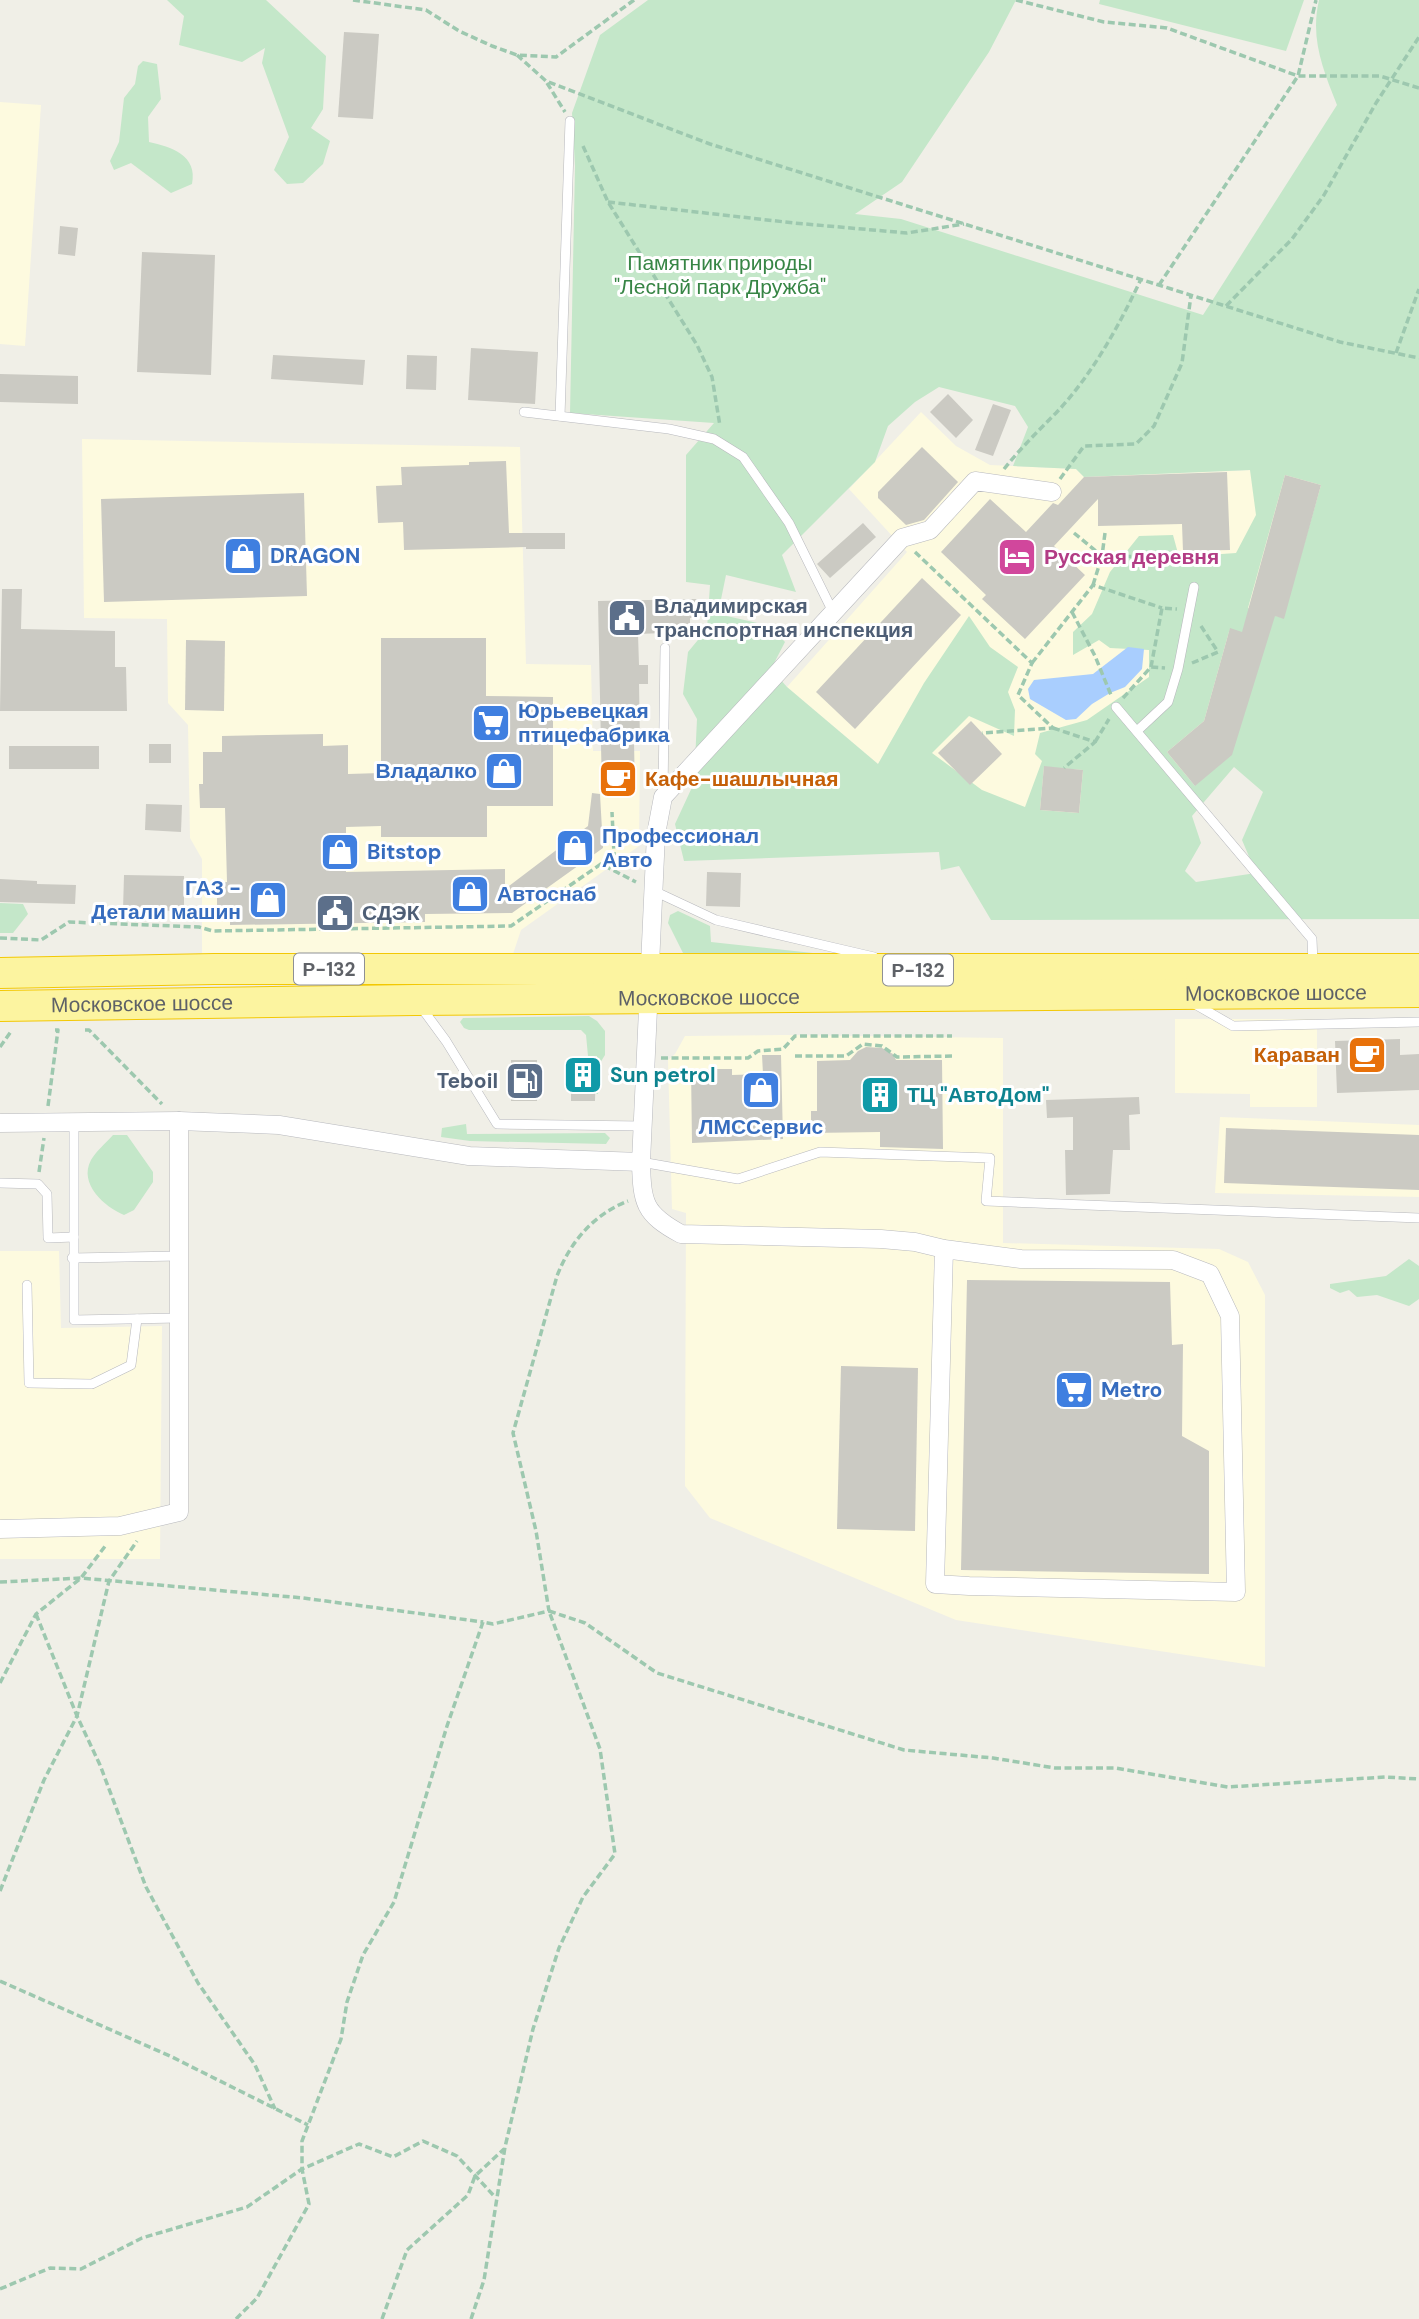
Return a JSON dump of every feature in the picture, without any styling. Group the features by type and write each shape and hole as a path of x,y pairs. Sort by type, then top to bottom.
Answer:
{"highway":[{"name":"Московское шоссе","path":"0,973 214,969 649,985 1177,993 1419,992"},
{"name":"Московское шоссе","path":"0,1006 415,1000 944,970 1419,969"}],"street":[{"path":"944,1249 934,1584 1236,1592 1230,1316 1210,1274 1173,1260 1021,1259 881,1239 681,1234 658,1222 642,1195 641,1162 656,834 663,797 902,538 930,530 975,481 1052,492"},
{"path":"0,1122 178,1121 279,1125 469,1156 641,1162"},
{"path":"0,1529 120,1526 179,1512 178,1121"}],"lane":[{"path":"560,416 570,121"},
{"path":"524,412 669,429 713,439 743,457 789,523 833,612"},
{"path":"1137,731 1168,702 1194,587"},
{"path":"663,797 665,648"},
{"path":"1116,707 1312,939 1313,969"},
{"path":"654,891 716,920 893,961 944,970"},
{"path":"1177,993 1233,1026 1419,1022"},
{"path":"415,1000 446,1041 497,1124 643,1126"},
{"path":"74,1123 74,1320 179,1318"},
{"path":"641,1162 738,1179 820,1152 990,1158 986,1202 1419,1218"},
{"path":"0,1183 38,1184 47,1194 48,1238 74,1237"},
{"path":"72,1258 178,1256"},
{"path":"27,1285 29,1383 92,1384 131,1365 137,1319"}],"path":[{"path":"353,0 426,9 459,31 517,55 546,81 570,121 608,202 697,345 712,377 720,428 731,450"},
{"path":"517,55 556,57 634,0"},
{"path":"1016,0 1104,22 1167,28 1298,76 1380,76 1419,88"},
{"path":"1159,285 1298,76 1316,0"},
{"path":"1226,306 1293,239 1324,195 1376,103 1419,37"},
{"path":"546,81 710,144 1340,342 1419,358"},
{"path":"608,202 907,233 966,224"},
{"path":"993,483 1087,373 1128,308 1141,279"},
{"path":"1396,354 1419,289"},
{"path":"1052,492 1084,446 1136,444 1154,426 1182,363 1191,295"},
{"path":"1074,533 1102,556 1161,557"},
{"path":"1053,728 1018,695 1032,663 1093,585 1102,556 1105,533"},
{"path":"902,538 1032,663"},
{"path":"1093,585 1162,608 1190,610"},
{"path":"1151,667 1162,608"},
{"path":"1072,612 1095,656 1111,696"},
{"path":"982,733 1053,728 1095,742 1064,768"},
{"path":"0,938 41,940 69,922 199,927 212,931 511,926 614,854 612,812"},
{"path":"601,864 654,891"},
{"path":"0,1047 10,1030 22,1030"},
{"path":"38,1184 58,1030 46,1030"},
{"path":"89,1030 178,1121"},
{"path":"646,1058 748,1058 758,1051 782,1049 795,1036 952,1036"},
{"path":"870,1036 870,1044"},
{"path":"795,1056 846,1056 856,1048 870,1044 882,1046 897,1056 953,1056"},
{"path":"471,2319 484,2280 505,2147 533,2029 559,1948 583,1897 615,1854 600,1749 549,1611 536,1531 513,1433 566,1252 598,1216 642,1195"},
{"path":"0,1891 44,1780 77,1716 109,1581 153,1518"},
{"path":"0,1683 37,1614 81,1578 120,1526"},
{"path":"0,1582 81,1578 303,1598 493,1624 549,1611 585,1623 657,1673 904,1749 993,1758 1055,1768 1115,1768 1228,1787 1385,1777 1419,1779"},
{"path":"37,1614 77,1716 100,1765 146,1887 198,1983 255,2065 275,2109"},
{"path":"236,2319 257,2298 309,2204 302,2169 302,2141 341,2039 347,2002 363,1955 394,1902 443,1739 483,1622"},
{"path":"0,1981 170,2056 308,2125"},
{"path":"0,2289 50,2268 81,2269 142,2238 247,2207 302,2169 359,2144 393,2157 424,2141 457,2157 496,2198"},
{"path":"382,2319 407,2250 468,2195 475,2176 505,2147"}],"shaded area":[{"path":"0,102 41,105 25,346 0,344"},
{"path":"921,412 956,446 990,465 1076,469 1084,477 1350,466 1248,751 1095,821 1029,819 972,794 929,756 924,685 878,764 787,687 907,552 849,489"},
{"path":"82,439 520,447 526,664 591,665 593,751 640,751 639,846 521,930 513,954 202,957 202,859 190,838 188,725 168,703 167,619 84,618"},
{"path":"1175,1019 1317,1019 1317,1107 1250,1107 1250,1094 1175,1093"},
{"path":"685,1036 1003,1038 1003,1243 1219,1249 1248,1262 1265,1295 1265,1667 956,1620 710,1518 685,1486 686,1213 672,1209 668,1060 675,1054"},
{"path":"1220,1117 1419,1125 1419,1197 1215,1193"},
{"path":"0,1251 59,1251 61,1328 162,1326 160,1559 0,1559"}],"green space":[{"path":"167,0 266,0 326,56 323,109 311,128 330,141 323,164 303,183 287,184 274,170 289,137 262,63 265,48 242,62 179,45 184,16"},
{"name":"Памятник природы \"Лесной парк Дружба\"","path":"648,0 1016,0 989,52 902,182 855,214 901,219 1203,315 1337,105 1319,54 1316,28 1319,0 1419,0 1419,919 991,920 959,866 941,870 939,852 684,861 675,824 694,783 697,719 683,694 688,652 707,629 710,585 686,582 686,455 714,423 570,413 575,166 572,113 600,35","holes":["939,387 1015,406 1028,427 1013,466 1076,469 1084,477 1250,470 1256,515 1236,553 1179,557 1173,535 1139,536 1110,572 1092,614 1073,632 1073,655 1099,640 1110,648 1149,650 1149,677 1087,720 1040,733 1035,754 1042,761 1025,807 982,790 932,753 969,716 1014,736 1015,710 1008,692 1018,667 990,647 969,616 924,683 878,764 787,687 771,669 785,642 770,626 718,614 726,575 796,592 782,555 875,462 888,426 915,402","1285,475 1321,485 1283,618 1248,608","1230,628 1195,786 1167,752 1204,721","1044,767 1083,770 1079,813 1040,810","1234,767 1263,792 1242,840 1256,873 1196,882 1185,871 1201,843 1192,816"]},
{"path":"1100,0 1304,0 1286,51 1099,4"},
{"path":"143,61 157,64 161,99 148,117 149,142 181,154 187,159 193,174 192,184 171,193 131,163 114,170 110,161 119,142 124,98 135,84 138,66"},
{"path":"0,903 23,904 28,914 13,933 0,933"},
{"path":"678,911 710,926 711,942 831,955 695,960 683,953 668,923 670,915"},
{"path":"589,1016 605,1031 605,1055 600,1063 598,1094 597,1056 588,1056 586,1035 581,1030 469,1030 460,1022 463,1018"},
{"path":"466,1124 467,1134 605,1133 610,1138 606,1144 470,1141 441,1137 442,1128"},
{"path":"113,1135 127,1135 153,1172 153,1182 134,1210 124,1215 96,1194 88,1178 91,1160"},
{"path":"1409,1259 1419,1266 1419,1299 1409,1306 1377,1295 1357,1297 1349,1290 1340,1293 1330,1288 1330,1284 1386,1276"}],"water":[{"path":"1128,647 1144,649 1142,669 1125,687 1092,704 1076,719 1066,720 1030,699 1028,689 1034,680 1093,674"}],"building":[{"path":"344,32 379,34 373,119 338,117"},
{"path":"60,226 78,228 75,256 58,254"},
{"path":"142,252 215,255 211,375 137,372"},
{"path":"471,348 538,352 535,404 468,400"},
{"path":"273,355 365,360 363,385 271,379"},
{"path":"407,355 437,356 436,390 406,389"},
{"path":"0,374 78,376 78,404 0,402"},
{"path":"948,394 973,420 956,438 930,412"},
{"path":"993,404 1011,410 993,456 975,450"},
{"path":"922,447 958,482 924,520 906,525 878,498 878,492"},
{"path":"506,461 509,533 565,533 565,549 526,547 404,550 403,522 378,523 376,486 402,485 401,467"},
{"path":"1227,472 1230,550 1183,551 1182,524 1098,526 1098,499 1054,546 1085,575 1025,639 982,599 986,595 941,552 990,499 1026,532 1053,503 1058,505 1084,477"},
{"path":"1285,475 1321,485 1284,619 1275,616 1232,755 1195,786 1167,752 1204,721 1230,628 1242,632"},
{"path":"304,493 307,596 104,602 101,499"},
{"path":"863,523 876,537 830,578 817,564"},
{"path":"922,578 961,615 855,729 816,692"},
{"path":"2,589 22,589 21,629 115,631 115,667 126,667 127,711 0,711"},
{"path":"698,599 698,618 690,618 690,632 638,634 639,665 648,665 648,684 639,684 640,742 634,742 635,792 602,793 598,601"},
{"path":"381,638 486,638 486,696 553,697 553,806 487,806 487,837 381,837 381,826 346,827 346,872 505,869 505,889 588,826 592,793 600,794 603,848 512,913 425,914 425,922 230,925 230,910 217,910 217,883 227,882 225,808 200,808 199,784 203,784 203,752 222,752 222,736 323,734 323,746 348,745 348,774 381,773"},
{"path":"186,640 225,641 224,711 185,710"},
{"path":"971,721 1002,754 970,785 938,753"},
{"path":"149,744 171,744 171,763 149,763"},
{"path":"9,746 99,746 99,769 9,769"},
{"path":"1044,766 1083,770 1079,813 1040,810"},
{"path":"146,804 182,805 181,832 145,830"},
{"path":"707,872 741,873 740,907 706,906"},
{"path":"124,875 184,876 184,911 123,910"},
{"path":"0,879 76,885 75,904 0,902"},
{"path":"1400,1039 1400,1055 1419,1054 1419,1090 1337,1093 1335,1041"},
{"name":"ТЦ \"АвтоДом\"","path":"866,1047 882,1048 893,1054 896,1060 942,1060 943,1149 880,1147 880,1132 811,1133 811,1111 817,1111 817,1061 850,1060"},
{"path":"762,1055 781,1055 783,1139 692,1143 691,1069 732,1069 732,1075 763,1074"},
{"path":"511,1060 537,1060 537,1101 511,1101"},
{"name":"Sun petrol","path":"571,1065 596,1065 595,1101 571,1101"},
{"path":"1139,1097 1140,1114 1129,1115 1130,1150 1113,1150 1110,1194 1066,1195 1065,1150 1073,1150 1073,1117 1047,1118 1046,1100"},
{"path":"1226,1128 1419,1135 1419,1190 1224,1183"},
{"name":"Metro","path":"967,1280 1170,1282 1172,1345 1183,1344 1182,1436 1209,1451 1209,1574 961,1570"},
{"path":"841,1366 918,1368 915,1531 837,1529"}],"place":[{"name":"DRAGON","path":"243,556"},
{"name":"Русская деревня","path":"1017,557"},
{"name":"Владимирская транспортная инспекция","path":"627,618"},
{"name":"Юрьевецкая птицефабрика","path":"491,723"},
{"name":"Владалко","path":"504,771"},
{"name":"Кафе-шашлычная","path":"618,779"},
{"name":"Профессионал Авто","path":"575,848"},
{"name":"Bitstop","path":"340,852"},
{"name":"Автоснаб","path":"470,894"},
{"name":"ГАЗ - Детали машин","path":"268,900"},
{"name":"СДЭК","path":"335,913"},
{"name":"Караван","path":"1367,1055"},
{"name":"Sun petrol","path":"583,1075"},
{"name":"Teboil","path":"525,1081"},
{"name":"ЛМССервис","path":"761,1090"},
{"name":"ТЦ \"АвтоДом\"","path":"880,1095"},
{"name":"Metro","path":"1074,1390"}]}
